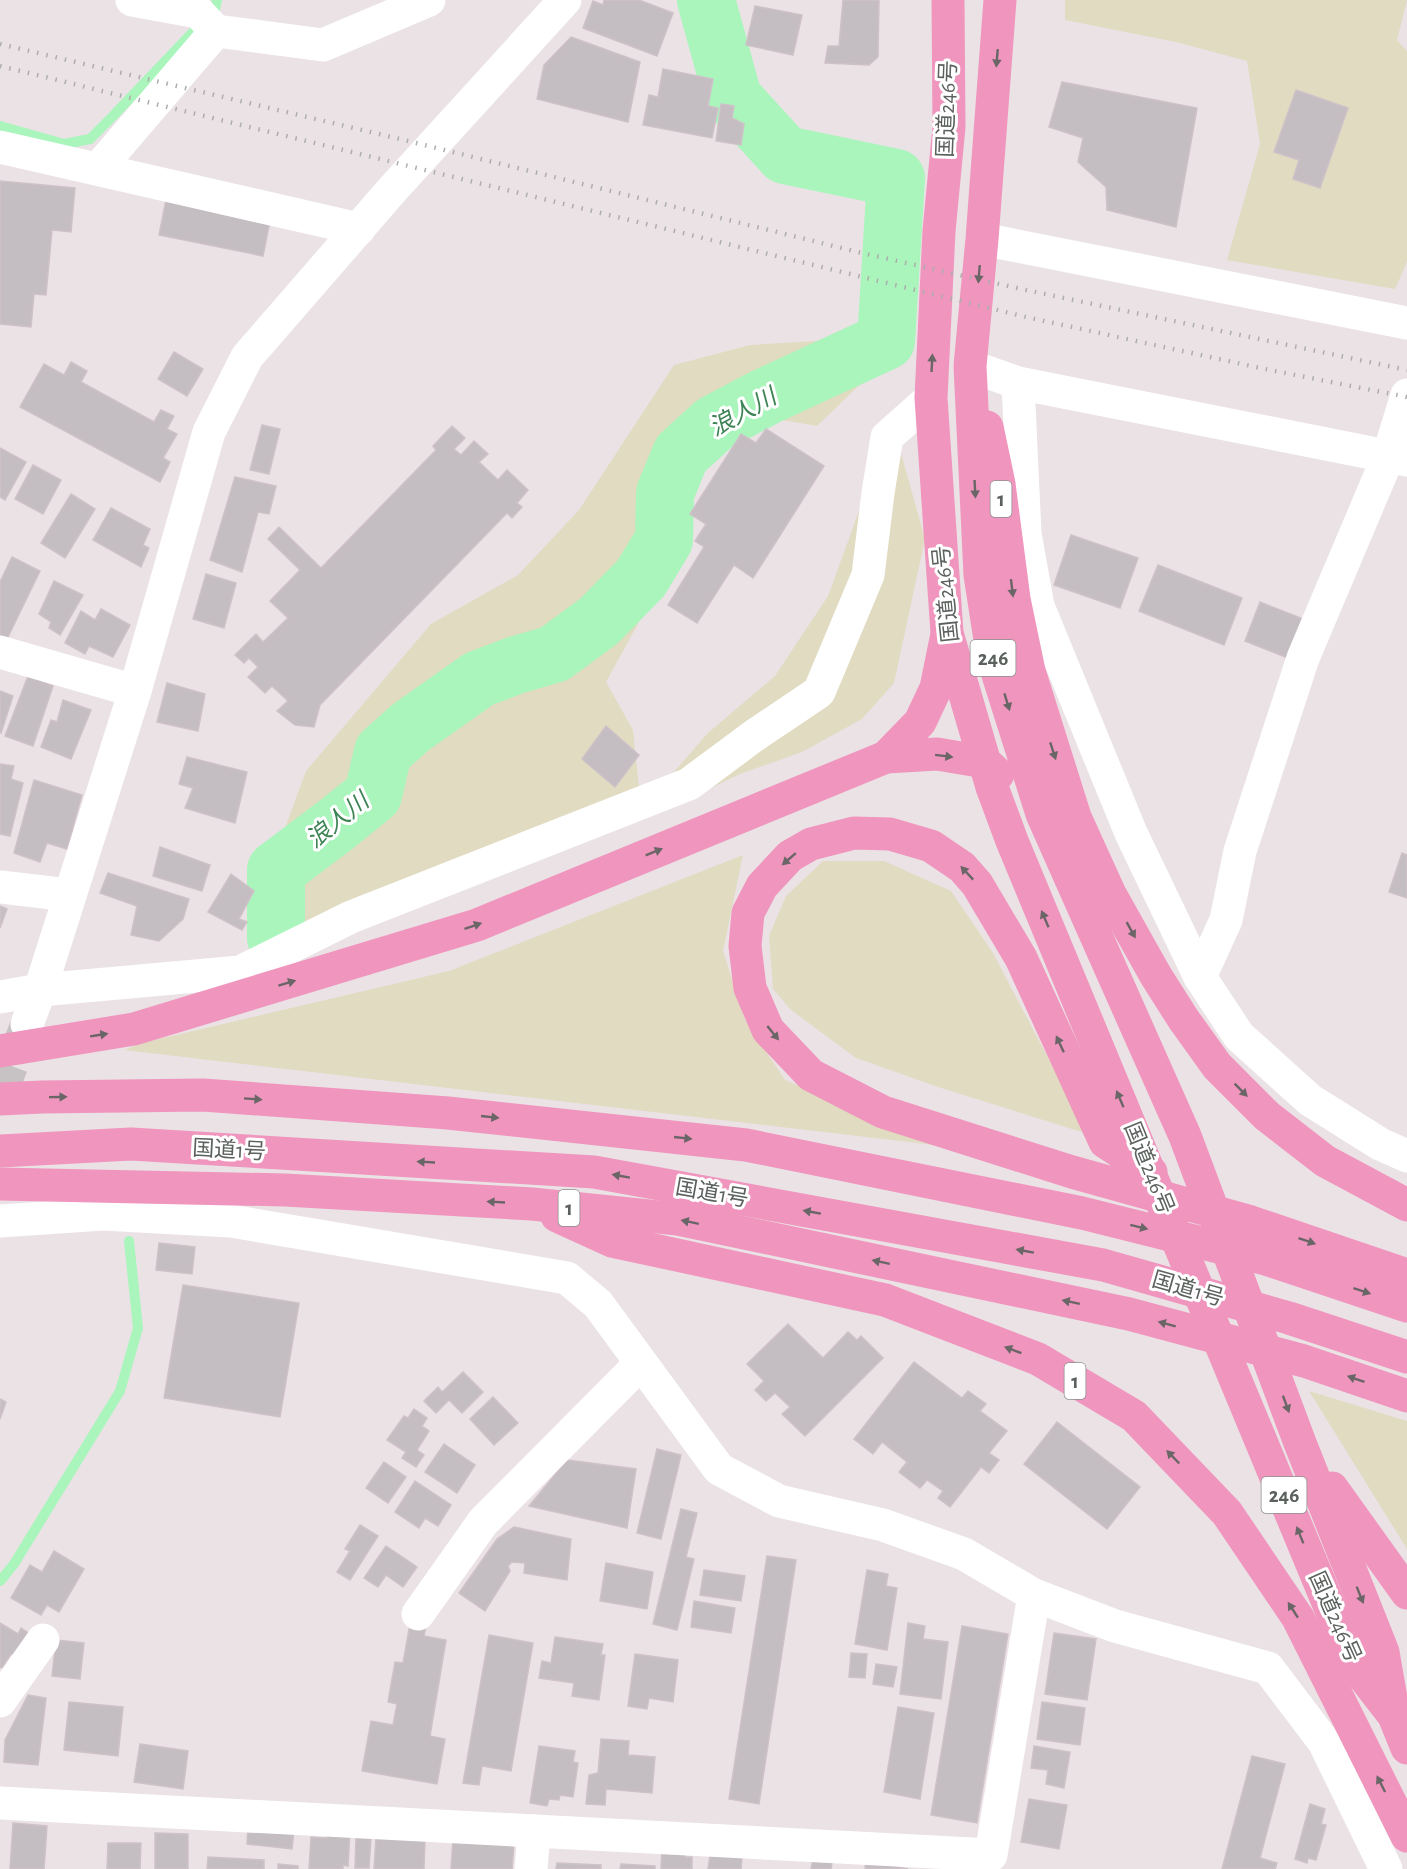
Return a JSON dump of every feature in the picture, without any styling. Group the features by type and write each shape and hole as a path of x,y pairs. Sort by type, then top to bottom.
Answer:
{"highway":[{"name":"国道246号","path":"948,0 949,127 939,231 931,398 947,633 992,787 1012,841 1353,1663 1400,1720"},
{"name":"国道246号","path":"1000,0 970,366 980,575 993,659 1042,814 1185,1136 1300,1443 1383,1652 1400,1720"},
{"name":"1","path":"970,366 992,445 1014,599 1029,671 1075,817 1110,894 1162,985 1217,1066 1267,1116 1325,1161 1407,1205"},
{"path":"886,757 920,722 936,688 947,633"},
{"path":"0,1051 134,1029 477,926 886,757 937,754 985,762 1042,814"},
{"path":"1151,1172 1105,1142 1021,958 977,884 962,867 931,846 890,834 854,833 811,844 790,856 762,886 748,914 745,946 750,988 768,1030 812,1075 884,1112 1072,1172 1251,1222 1407,1275"},
{"path":"0,1099 203,1095 448,1113 746,1145 1082,1213 1266,1259 1407,1306"},
{"name":"国道1号","path":"0,1151 131,1144 594,1172 1103,1265 1289,1318 1407,1357"},
{"name":"1","path":"0,1184 285,1190 532,1204 678,1219 1129,1314 1304,1361 1407,1396"},
{"name":"1","path":"532,1204 612,1240 885,1300 1038,1359 1134,1416 1227,1513 1298,1618 1407,1836"},
{"path":"1300,1443 1407,1593"},
{"path":"1400,1720 1407,1748"}],"street":[{"path":"132,0 204,14 323,45 429,0"},
{"path":"27,1024 40,990 135,691 209,432 247,357 392,190 565,0"},
{"path":"98,169 204,14"},
{"path":"0,147 359,229"},
{"path":"982,239 1407,323"},
{"path":"970,366 1018,383 1397,459"},
{"path":"1018,383 1025,534 1038,606 1131,833 1200,977 1239,1036 1310,1100 1380,1144 1407,1156"},
{"path":"1200,977 1226,920 1240,851 1303,658 1397,459 1407,394"},
{"path":"0,997 40,990 240,972 351,916 689,784 755,735 819,692 868,575 887,437 931,398"},
{"path":"0,652 135,691"},
{"path":"0,887 69,895"},
{"path":"0,1221 103,1214 231,1221 567,1278 598,1304 719,1469 779,1501 883,1525 964,1554 1034,1595 1115,1626 1268,1668 1324,1742 1386,1869"},
{"path":"418,1614 483,1522 641,1363"},
{"path":"0,1803 991,1855 1034,1595"},
{"path":"0,1701 43,1640"},
{"path":"531,1869 534,1831"}],"shaded area":[{"path":"1065,0 1407,0 1397,40 1407,51 1407,262 1395,289 1227,260 1260,144 1247,61 1176,42 1065,20"},
{"path":"863,338 886,348 871,374 817,426 765,417 718,444 664,524 683,557 657,589 606,682 633,730 640,797 293,930 275,855 306,771 431,624 518,575 579,510 674,365 750,345"},
{"path":"873,451 901,453 925,539 894,683 862,719 802,752 740,774 690,798 658,790 708,733 775,676 828,596 870,481"},
{"path":"743,855 723,951 745,1020 785,1080 943,1146 124,1050 142,1043 449,971"},
{"path":"823,861 884,861 951,891 993,953 1088,1134 938,1087 856,1058 791,1010 773,989 769,936 786,896"},
{"path":"1309,1391 1407,1421 1407,1549"}],"building":[{"path":"604,0 639,0 673,13 657,56 583,28 593,1 603,5"},
{"path":"843,0 879,0 878,57 869,65 825,63 828,46 839,46"},
{"path":"755,6 802,15 793,55 746,45"},
{"path":"571,37 640,62 628,122 537,99 544,65"},
{"path":"663,69 713,79 708,106 718,108 712,138 643,125 649,95 658,97"},
{"path":"1062,82 1197,108 1176,227 1107,210 1106,187 1078,162 1083,138 1049,127"},
{"path":"1296,90 1348,108 1320,188 1293,179 1299,160 1274,152"},
{"path":"721,104 734,106 732,118 744,124 741,145 716,141"},
{"path":"0,181 75,188 71,232 52,230 46,295 34,294 31,327 0,324"},
{"path":"166,200 270,221 263,256 159,235"},
{"path":"174,352 203,369 187,396 158,379"},
{"path":"71,362 87,371 81,382 154,422 161,410 174,416 167,429 177,434 163,458 170,462 160,482 20,407 44,364 64,375"},
{"path":"262,425 280,429 269,474 250,470"},
{"path":"452,426 465,438 454,449 461,455 474,441 488,454 479,462 498,480 507,470 528,490 517,503 522,507 512,518 507,513 320,705 314,727 295,725 277,711 288,701 272,686 265,693 248,677 258,667 249,658 244,663 235,655 256,634 263,642 288,618 270,601 300,570 268,539 279,527 321,568 436,450 433,446"},
{"path":"766,429 824,466 753,578 734,565 697,623 668,605 704,547 695,541 706,524 690,514 741,434 756,443"},
{"path":"0,448 26,462 5,500 0,497"},
{"path":"33,465 61,480 43,514 15,499"},
{"path":"235,477 276,486 269,514 258,512 242,572 210,560"},
{"path":"71,494 95,509 65,558 41,543"},
{"path":"111,508 150,529 143,545 149,548 141,567 93,540"},
{"path":"1071,535 1138,558 1120,608 1054,585"},
{"path":"12,557 40,571 7,639 0,635 0,582"},
{"path":"1158,565 1242,598 1224,645 1139,611"},
{"path":"206,574 236,583 224,628 193,619"},
{"path":"54,581 83,595 60,635 49,628 51,622 39,614"},
{"path":"1260,602 1303,619 1288,658 1245,641"},
{"path":"101,609 130,625 113,657 89,646 85,654 65,643 81,611 95,620"},
{"path":"28,676 53,686 33,746 5,736"},
{"path":"167,683 205,694 198,731 157,722"},
{"path":"0,691 13,696 1,733 0,732"},
{"path":"63,700 91,710 71,759 41,747 51,720 57,722"},
{"path":"606,726 639,755 615,787 582,759"},
{"path":"187,757 247,772 235,823 185,808 193,788 179,784"},
{"path":"0,764 14,766 11,779 23,783 10,836 0,834"},
{"path":"34,780 82,795 67,849 47,843 40,862 14,853"},
{"path":"160,847 210,865 202,891 153,876"},
{"path":"1402,853 1407,855 1407,898 1389,892"},
{"path":"108,873 189,899 183,919 159,941 131,935 137,906 100,893"},
{"path":"231,874 254,891 239,919 247,922 242,930 208,912"},
{"path":"0,906 7,909 0,928"},
{"path":"159,1243 195,1247 192,1274 156,1270"},
{"path":"183,1285 299,1303 280,1417 164,1398"},
{"path":"788,1324 823,1358 848,1332 857,1340 861,1336 883,1358 805,1436 782,1414 790,1407 775,1393 766,1401 755,1390 764,1381 747,1364"},
{"path":"914,1362 962,1398 968,1391 986,1404 980,1411 1007,1431 989,1453 999,1460 989,1473 981,1467 950,1507 938,1498 943,1491 927,1480 920,1488 899,1472 907,1462 882,1442 873,1454 854,1439"},
{"path":"463,1372 483,1392 462,1413 449,1400 436,1413 424,1401 438,1387 442,1392"},
{"path":"493,1397 518,1423 494,1445 470,1419"},
{"path":"0,1399 6,1402 0,1419"},
{"path":"414,1409 427,1418 422,1426 429,1431 417,1450 424,1455 416,1467 402,1458 406,1452 387,1440 404,1416 408,1418"},
{"path":"1057,1422 1140,1487 1107,1529 1024,1464"},
{"path":"444,1444 475,1465 457,1493 425,1472"},
{"path":"657,1449 681,1455 661,1539 637,1533"},
{"path":"567,1460 636,1469 627,1528 529,1506"},
{"path":"384,1462 406,1477 388,1503 366,1488"},
{"path":"415,1481 451,1505 438,1526 425,1518 419,1528 395,1512"},
{"path":"681,1509 697,1513 686,1557 694,1559 677,1630 653,1624"},
{"path":"360,1525 378,1536 350,1580 337,1572 350,1551 345,1549"},
{"path":"514,1527 571,1539 567,1580 524,1573 525,1563 512,1562 508,1566 510,1571 485,1611 459,1593 497,1539"},
{"path":"386,1546 417,1567 403,1587 386,1575 378,1587 364,1578"},
{"path":"54,1551 84,1569 59,1612 47,1605 41,1615 11,1598 30,1565 42,1572"},
{"path":"767,1556 796,1560 759,1804 729,1799"},
{"path":"606,1563 653,1572 647,1609 600,1601"},
{"path":"704,1570 745,1576 741,1601 700,1595"},
{"path":"867,1570 888,1574 886,1586 897,1588 887,1650 855,1644"},
{"path":"694,1601 735,1608 731,1633 691,1627"},
{"path":"0,1623 18,1634 21,1628 30,1634 16,1657 11,1654 2,1668 0,1667"},
{"path":"908,1623 925,1626 923,1639 948,1642 941,1699 900,1694"},
{"path":"410,1624 426,1626 424,1636 446,1640 430,1736 445,1739 437,1784 362,1771 371,1721 393,1725 397,1704 388,1702 395,1662 403,1663"},
{"path":"962,1626 1008,1634 977,1823 931,1815"},
{"path":"1054,1633 1096,1639 1087,1700 1045,1694"},
{"path":"489,1635 533,1643 511,1771 482,1766 479,1785 463,1783"},
{"path":"555,1637 603,1644 601,1655 605,1655 599,1700 572,1696 574,1683 539,1678 542,1661 551,1663"},
{"path":"56,1640 84,1643 80,1679 52,1676"},
{"path":"851,1653 867,1654 865,1678 849,1677"},
{"path":"635,1654 678,1660 673,1702 649,1698 647,1709 628,1706"},
{"path":"876,1664 897,1667 893,1687 873,1684"},
{"path":"28,1695 46,1698 38,1765 4,1762 5,1740"},
{"path":"69,1702 123,1707 118,1756 64,1750"},
{"path":"1042,1702 1085,1708 1080,1745 1037,1739"},
{"path":"898,1707 934,1713 920,1799 884,1792"},
{"path":"601,1739 629,1741 628,1755 655,1757 652,1793 606,1789 605,1805 586,1804 589,1775 598,1773"},
{"path":"140,1744 188,1751 183,1789 134,1782"},
{"path":"539,1746 575,1751 573,1762 578,1763 573,1797 560,1795 559,1800 549,1799 547,1806 530,1803"},
{"path":"1034,1746 1070,1752 1064,1788 1046,1784 1048,1770 1031,1768"},
{"path":"1252,1756 1285,1764 1260,1858 1277,1863 1275,1869 1222,1869"},
{"path":"1029,1799 1067,1805 1059,1849 1021,1842"},
{"path":"1310,1804 1325,1809 1321,1824 1326,1825 1316,1860 1308,1858 1307,1863 1295,1859"},
{"path":"13,1823 47,1826 44,1869 10,1869"},
{"path":"248,1825 294,1830 292,1849 247,1844"},
{"path":"328,1830 350,1831 348,1866 343,1865 343,1869 309,1869 311,1837 327,1838"},
{"path":"155,1833 188,1834 188,1869 155,1869"},
{"path":"376,1837 425,1840 424,1869 374,1869"},
{"path":"356,1838 371,1838 369,1868 355,1868"},
{"path":"453,1839 514,1843 512,1869 451,1869"},
{"path":"108,1843 141,1843 140,1869 107,1869"},
{"path":"662,1848 686,1849 685,1857 692,1857 692,1869 661,1869"},
{"path":"711,1848 742,1857 741,1869 708,1869"},
{"path":"814,1853 833,1856 831,1869 811,1869"},
{"path":"866,1855 899,1859 897,1867 908,1869 865,1869"},
{"path":"208,1857 264,1860 264,1869 207,1869"},
{"path":"557,1863 601,1865 601,1869 556,1869"},
{"path":"278,1864 298,1866 298,1869 278,1869"},
{"path":"621,1864 655,1866 655,1869 620,1869"}],"waterway":[{"path":"0,126 64,144 90,139 215,9 217,0"},
{"name":"浪人川","path":"276,938 276,870 373,795 383,752 411,727 479,679 554,654 599,621 641,578 664,540 665,493 681,454 714,424 765,397 886,341 896,178 785,155 733,98 706,0"},
{"path":"0,1581 14,1564 120,1391 138,1328 129,1241"}],"tunnel":[{"path":"0,1097 27,1024"}],"railway":[{"path":"0,44 400,139 862,253 1407,370"},
{"path":"0,66 1026,317 1407,397"}]}
